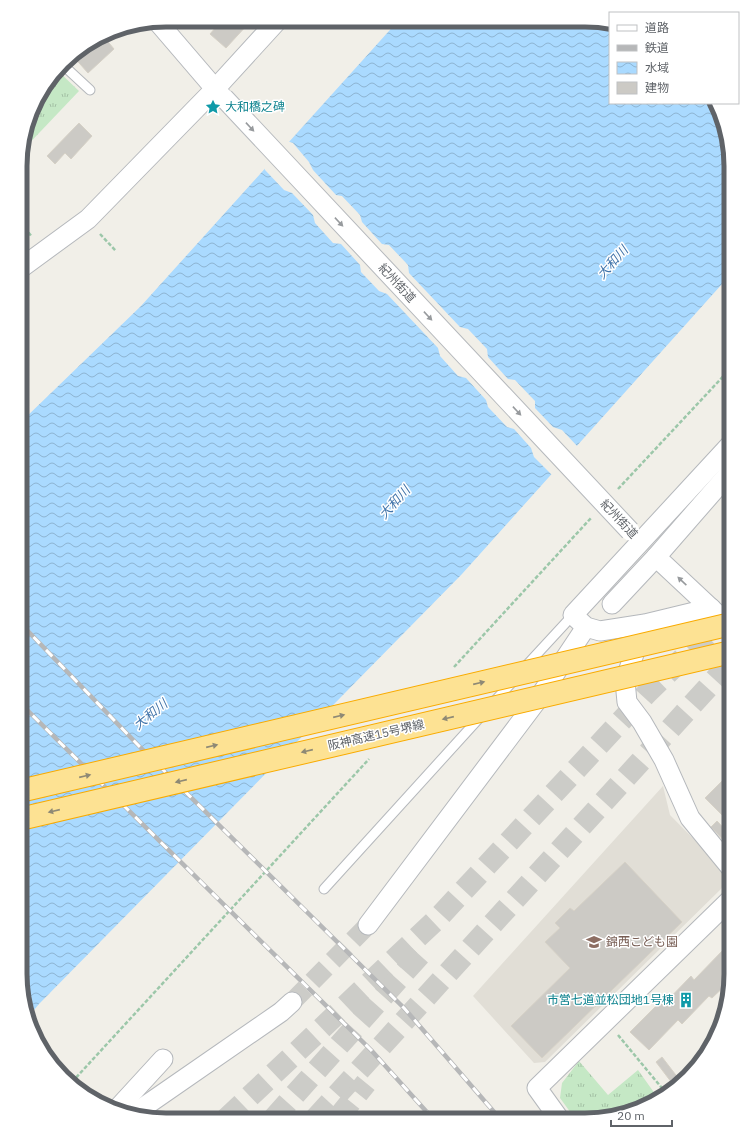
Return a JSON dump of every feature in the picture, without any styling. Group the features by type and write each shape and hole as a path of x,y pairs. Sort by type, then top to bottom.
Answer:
{"highway":[{"path":"27,789 724,626"},
{"name":"阪神高速15号堺線","path":"27,817 724,654"}],"street":[{"name":"紀州街道","path":"161,27 219,94 635,536"},
{"path":"27,264 88,220 219,94 272,27"},
{"path":"368,925 538,699 579,621 635,536 724,451"},
{"path":"612,604 656,557 724,479"},
{"path":"656,557 724,621"},
{"path":"579,621 600,631 645,624 710,608"},
{"path":"645,624 625,682 627,702 642,722 664,760 690,818 724,859"},
{"path":"538,699 625,682 724,658"},
{"path":"555,1113 537,1088 724,906"},
{"path":"139,1110 281,1012 292,1002"},
{"path":"121,1105 164,1059"}],"lane":[{"path":"67,69 90,90"},
{"path":"324,889 579,621"}],"path":[{"path":"27,230 34,239"},
{"path":"96,230 116,251"},
{"path":"606,1020 662,1088"}],"shaded area":[{"name":"錦西こども園","path":"663,786 670,815 724,870 724,884 721,889 545,1062 534,1063 473,996"}],"green space":[{"path":"62,75 79,91 29,144 34,122 38,113 46,97"},
{"path":"579,1061 608,1095 638,1070 655,1093 638,1102 621,1108 603,1112 571,1113 560,1098 562,1083"}],"water":[{"name":"大和川","path":"393,27 585,27 609,29 609,104 708,104 719,130 723,148 724,166 724,282 462,574 33,1012 27,983 27,416 141,306"}],"pier":[{"path":"287,141 293,143 309,162 313,170 336,195 342,196 360,215 362,222 382,244 389,245 408,265 409,273 460,327 468,329 487,349 488,357 508,379 515,380 535,401 535,408 553,427 562,430 578,447 553,476 534,457 531,448 514,429 507,427 488,407 486,400 466,378 458,376 440,356 438,348 387,294 379,291 361,272 360,265 341,244 333,243 315,223 313,215 292,193 284,190 265,170 264,166"}],"building":[{"path":"216,27 245,27 226,48 210,34"},
{"path":"107,40 114,49 88,73 76,60 89,50"},
{"path":"79,123 92,136 71,159 65,153 55,164 47,156"},
{"path":"724,779 724,817 705,798"},
{"path":"717,821 724,828 724,841 711,827"},
{"path":"625,862 682,922 542,1058 511,1026 570,968 545,942 560,928 555,923 570,908 574,911"},
{"name":"市営七道並松団地1号棟","path":"724,949 723,987 712,998 709,996 682,1024 678,1020 649,1050 630,1032 660,1002 663,1005 691,976 694,980"},
{"path":"662,1057 678,1077 671,1082 656,1062"}],"tunnel":[{"path":"232,1113 439,917 648,692 724,619"},
{"path":"320,1113 724,670"},
{"path":"292,1002 368,925"},
{"path":"278,1113 427,947"},
{"path":"342,1113 366,1083"}],"railway":[{"path":"27,630 139,746 404,1008 495,1113"},
{"path":"27,710 371,1050 428,1113"}],"place":[{"name":"大和橋之碑","path":"213,107"},
{"name":"錦西こども園","path":"594,942"},
{"name":"市営七道並松団地1号棟","path":"686,1000"}]}
